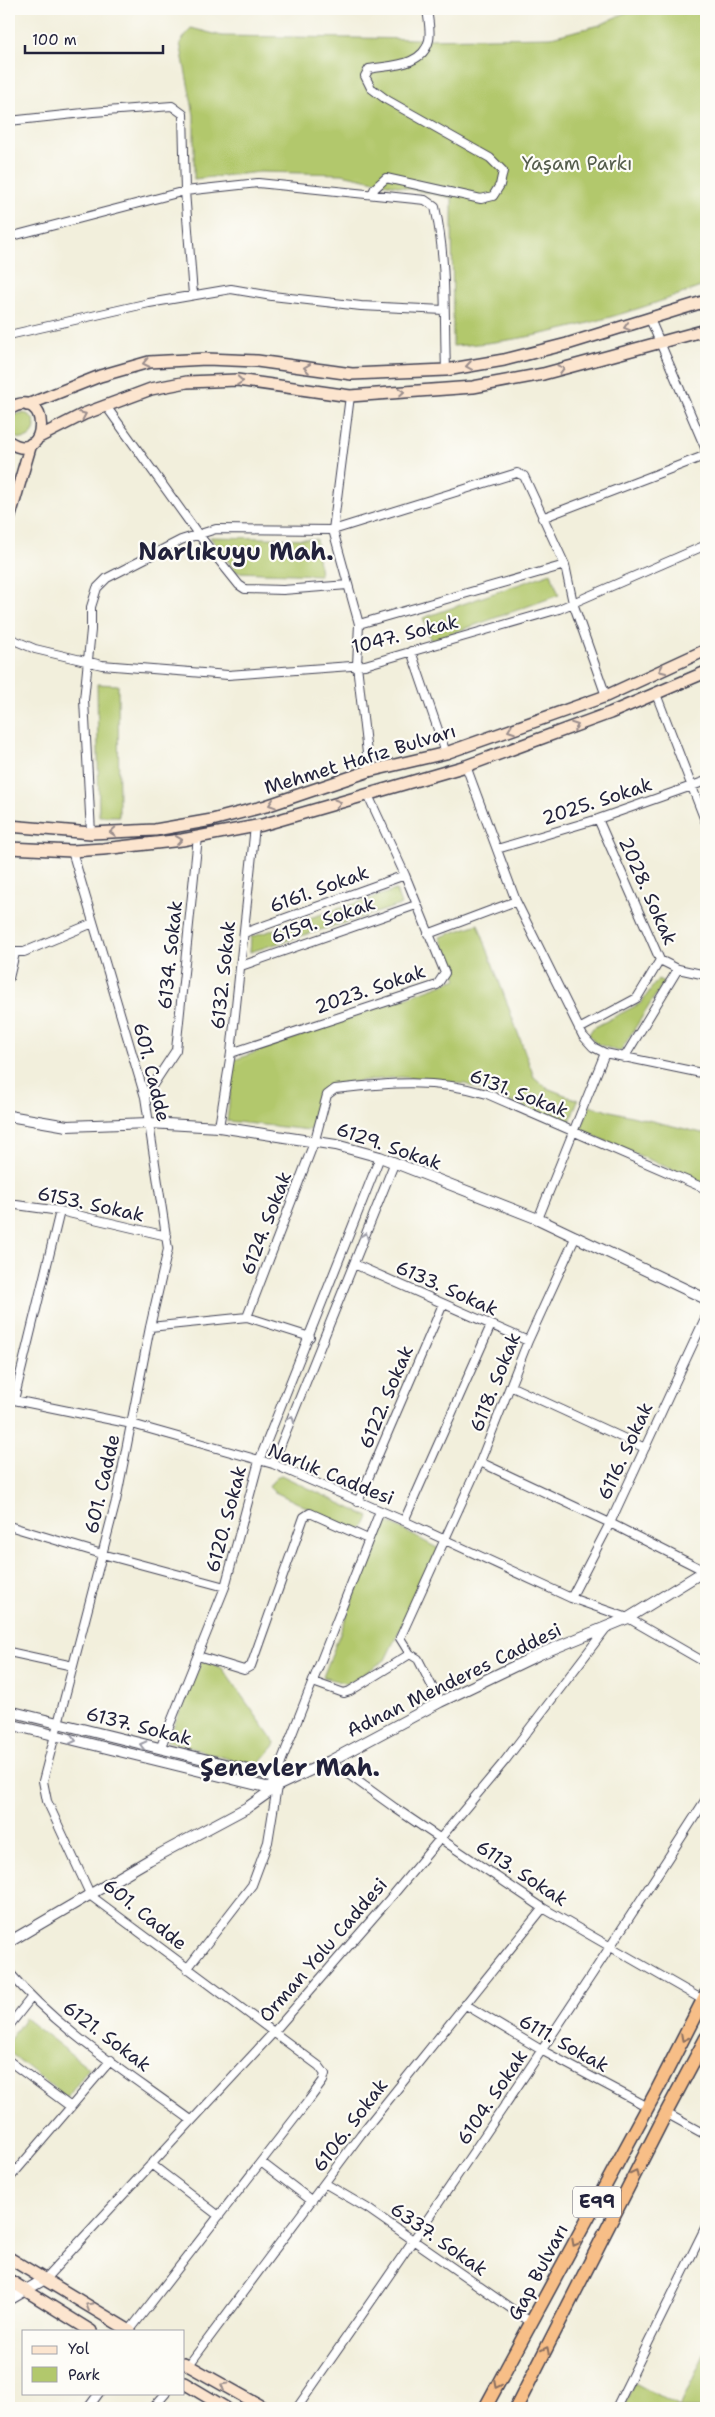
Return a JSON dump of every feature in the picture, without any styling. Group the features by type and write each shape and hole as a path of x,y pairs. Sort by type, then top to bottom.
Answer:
{"highway":[{"name":"Gap Bulvarı","path":"485,2408 648,2107 705,1997"},
{"name":"E99","path":"516,2408 666,2112 706,2038"}],"main road":[{"path":"27,405 100,376 149,362 206,359 257,361 352,374 446,370 504,360 650,319 706,301"},
{"path":"9,442 21,446 84,414 151,389 187,382 237,380 350,396 481,385 543,374 706,330"},
{"path":"9,409 20,404 27,405 38,412 42,424 9,518"},
{"name":"Mehmet Hafız Bulvarı","path":"9,826 91,833 155,830 212,820 266,806 369,771 446,753 606,696 706,650"},
{"name":"Mehmet Hafız Bulvarı","path":"9,848 72,850 198,837 255,826 466,766 656,694 706,672"},
{"path":"9,2258 128,2330"},
{"path":"9,2280 89,2330"},
{"path":"186,2364 264,2408"},
{"path":"185,2384 223,2408"}],"street":[{"path":"372,194 375,188 386,178 481,199 493,196 500,186 503,172 490,158 387,100 371,88 365,76 369,69 405,64 423,52 429,41 427,9"},
{"path":"9,121 172,106 183,114 185,191 193,296"},
{"path":"9,237 185,191 258,183 425,200 435,207 442,270 446,370"},
{"path":"9,335 150,303 231,289 272,296 361,306 444,310"},
{"path":"542,518 704,456 706,450 659,344 650,319"},
{"path":"350,396 333,530 359,624 357,665 369,771"},
{"path":"106,406 198,534 239,585 245,589 283,590 348,585"},
{"path":"91,833 84,700 91,607 97,588 107,578 181,540 216,529 333,530 517,473 524,476 565,565 573,603 606,696"},
{"name":"1047. Sokak","path":"9,638 35,649 102,665 228,675 357,665 559,609 706,545"},
{"path":"359,624 565,565"},
{"path":"411,651 446,753"},
{"path":"656,694 706,823"},
{"path":"466,766 516,901 579,1029 593,1047 605,1053 624,1058 706,1074"},
{"name":"2025. Sokak","path":"497,850 598,819 706,781"},
{"name":"2023. Sokak","path":"232,1053 437,985 445,973 405,875 368,795"},
{"name":"2028. Sokak","path":"598,819 660,960 678,969 706,973"},
{"name":"6132. Sokak","path":"219,1127 232,1053 255,826"},
{"name":"6134. Sokak","path":"145,1098 176,1050 198,837"},
{"name":"601. Cadde","path":"72,850 145,1098 168,1249 150,1327 132,1424 102,1554 43,1781 47,1801 91,1896 319,2066 325,2074 318,2087 261,2162"},
{"name":"6161. Sokak","path":"244,933 405,875"},
{"path":"428,934 516,901"},
{"name":"6159. Sokak","path":"240,966 416,905"},
{"path":"9,978 12,952 24,952 93,923"},
{"path":"579,1029 637,998 660,960"},
{"path":"624,1058 678,969"},
{"path":"538,1218 575,1132 605,1053"},
{"name":"6131. Sokak","path":"315,1140 327,1094 335,1089 398,1082 464,1087 487,1094 706,1188"},
{"name":"6129. Sokak","path":"9,1116 67,1126 149,1123 219,1127 315,1140 380,1157 538,1218 706,1299"},
{"name":"6124. Sokak","path":"247,1317 315,1140"},
{"name":"6120. Sokak","path":"160,1749 225,1587 259,1461 310,1337 380,1157"},
{"path":"273,1464 394,1164"},
{"name":"6153. Sokak","path":"9,1204 60,1211 167,1236"},
{"path":"11,1399 60,1211"},
{"name":"6118. Sokak","path":"410,1654 400,1638 446,1540 480,1462 528,1341 576,1236"},
{"name":"6133. Sokak","path":"354,1264 528,1341"},
{"name":"6122. Sokak","path":"358,1502 443,1304"},
{"name":"6116. Sokak","path":"571,1598 610,1523 706,1316"},
{"path":"150,1327 247,1317 310,1337"},
{"path":"404,1521 491,1325"},
{"path":"510,1386 645,1448"},
{"name":"Narlık Caddesi","path":"11,1399 132,1424 273,1464 404,1521 571,1598 628,1618 706,1663"},
{"path":"480,1462 610,1523 706,1571"},
{"path":"187,1969 252,1885 268,1842 279,1785 281,1762 380,1511"},
{"path":"198,1656 244,1670 251,1666 304,1517 310,1513 368,1539"},
{"path":"9,1526 102,1554 225,1587"},
{"name":"Adnan Menderes Caddesi","path":"9,1942 150,1860 248,1807 279,1785 330,1762 440,1702 540,1654 628,1618 706,1571"},
{"name":"Orman Yolu Caddesi","path":"45,2279 273,2033 504,1762 607,1627"},
{"path":"9,1652 73,1666"},
{"path":"313,1682 344,1693 410,1654 418,1659 440,1702"},
{"name":"6137. Sokak","path":"9,1711 269,1775 279,1785"},
{"name":"6137. Sokak","path":"9,1724 266,1787 279,1785"},
{"name":"6113. Sokak","path":"330,1762 543,1908 611,1949 705,1997"},
{"name":"6104. Sokak","path":"297,2408 414,2241 611,1949 706,1799"},
{"name":"6106. Sokak","path":"186,2364 326,2184 361,2134 543,1908"},
{"name":"6121. Sokak","path":"9,1972 31,1998 191,2120"},
{"path":"9,2026 31,1998"},
{"name":"6111. Sokak","path":"466,2005 542,2051 648,2107"},
{"path":"9,2178 111,2060"},
{"path":"9,2061 71,2107"},
{"path":"666,2112 706,2134"},
{"path":"131,2330 261,2162 312,2201"},
{"path":"151,2164 219,2216"},
{"name":"6337. Sokak","path":"326,2184 367,2208 532,2323"},
{"path":"616,2408 706,2226"},
{"path":"9,2300 45,2279"},
{"path":"88,2408 98,2394"},
{"path":"153,2408 165,2394"}],"green space":[{"name":"Yaşam Parkı","path":"633,9 706,9 706,285 582,325 518,339 453,346 452,198 342,174 260,172 194,179 194,115 180,43 191,28 222,36 421,39 551,37 600,25"},
{"path":"22,413 31,417 35,426 31,435 22,439 13,435 9,426 13,417"},
{"path":"210,537 316,539 320,575 236,572"},
{"path":"551,573 559,595 431,641 423,618"},
{"path":"97,684 118,685 119,816 99,816"},
{"path":"396,890 401,905 250,952 251,937"},
{"path":"478,924 534,1077 547,1088 578,1100 569,1124 465,1084 401,1077 340,1083 324,1089 310,1130 227,1121 234,1060 457,979 440,937"},
{"path":"658,979 664,982 620,1052 595,1043 589,1034 593,1028 641,1003"},
{"path":"590,1106 706,1134 706,1184 580,1130"},
{"path":"281,1475 369,1517 366,1523 359,1529 352,1529 273,1491 269,1487 276,1477"},
{"path":"384,1520 439,1549 385,1660 348,1684 323,1677"},
{"path":"202,1660 222,1668 276,1744 256,1767 167,1741"},
{"path":"25,2018 89,2068 67,2098 9,2052 9,2041"},
{"path":"706,2350 706,2408 623,2408 635,2383 680,2407"}],"district":[{"name":"Narlıkuyu Mah.","path":"236,552"},
{"name":"Şenevler Mah.","path":"290,1768"}]}
